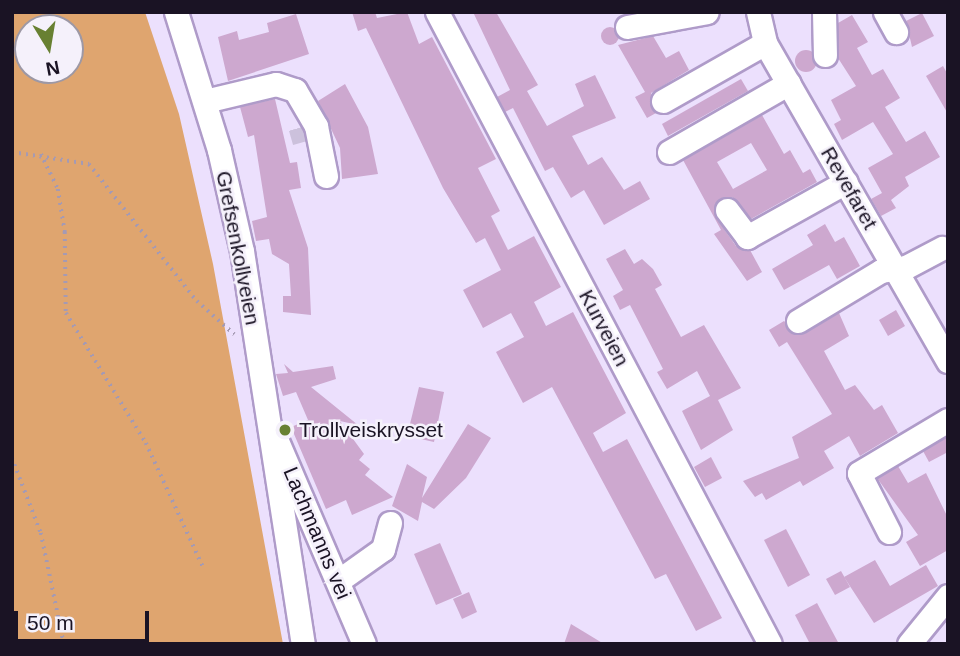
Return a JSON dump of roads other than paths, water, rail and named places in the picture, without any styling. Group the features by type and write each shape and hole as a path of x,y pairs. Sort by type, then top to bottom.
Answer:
{"street":[{"name":"Grefsenkollveien","path":"176,12 205,101 242,251 268,423 287,486 303,644"},
{"name":"Kurveien","path":"437,12 770,644"},
{"path":"627,27 707,12"},
{"name":"Revefaret","path":"758,12 765,43 948,361"},
{"path":"824,12 825,55"},
{"path":"885,12 897,32"},
{"path":"663,101 765,43"},
{"path":"669,152 789,83"},
{"path":"205,101 276,84 306,102 326,176"},
{"path":"276,84 300,127"},
{"path":"727,210 747,237 846,182"},
{"path":"798,321 881,271 896,270 942,248"},
{"path":"889,532 859,473 948,420"},
{"name":"Lachmanns vei","path":"287,486 338,581 364,644"},
{"path":"338,581 383,550 390,523"},
{"path":"909,644 948,596"}],"tunnel":[{"path":"300,127 304,141"}],"place":[{"name":"Trollveiskrysset","path":"285,430"}]}
